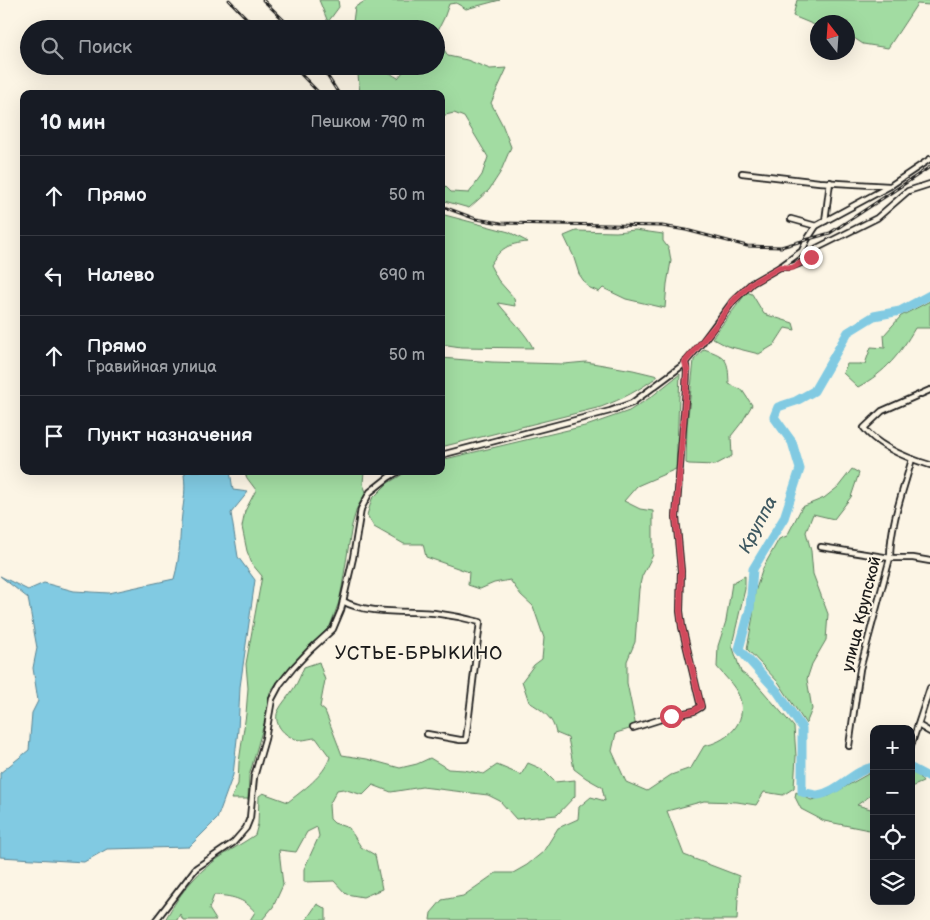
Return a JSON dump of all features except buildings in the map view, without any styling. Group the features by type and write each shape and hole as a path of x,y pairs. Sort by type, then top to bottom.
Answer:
{"street":[{"path":"445,454 610,411 632,403 685,362 733,301 752,283 780,267 802,251 806,240 816,226 890,186 930,159"},
{"path":"742,173 890,186"},
{"path":"825,221 830,182"},
{"path":"780,267 792,268 811,257 817,248 877,218 908,191 930,184"},
{"path":"791,219 816,226"},
{"path":"633,728 694,711 701,706 682,627 680,611 681,571 676,517 686,388 687,370 685,362"},
{"path":"930,390 882,411 864,428 871,438 912,459 930,465"},
{"name":"улица Крупской","path":"849,746 860,669 890,558 890,544 894,524 912,459"},
{"path":"156,920 196,868 233,843 246,828 250,818 254,777 265,739 272,699 280,684 310,650 333,629 343,601 353,558 361,509 370,492 392,475"},
{"path":"821,547 890,558 913,558 930,561"},
{"path":"343,601 351,606 387,611 442,614 480,622 466,740 427,734"},
{"path":"915,734 930,688"},
{"path":"918,725 930,732"}],"green space":[{"path":"319,0 338,0 339,7 329,20 327,20"},
{"path":"367,0 500,0 466,9 456,3 449,4 443,20 353,20 355,7"},
{"path":"797,0 930,0 930,5 917,4 888,48 863,44 855,39 855,15 810,15 810,23 793,16"},
{"path":"445,51 448,56 467,60 490,69 507,68 491,103 511,147 500,173 489,190 469,208 445,201 445,186 451,192 469,193 482,175 488,157 464,117 454,113 445,115 445,90 360,90 358,75 393,75 398,78 400,75 445,75"},
{"path":"445,215 509,232 528,242 505,248 490,265 498,280 514,298 515,306 498,303 522,331 533,348 461,347 445,345"},
{"path":"635,230 663,234 663,241 669,249 671,261 665,308 626,299 603,288 599,292 588,287 579,274 564,236 576,231 616,232"},
{"path":"747,292 752,294 764,314 793,323 795,330 785,328 774,345 759,354 727,346 712,338"},
{"path":"930,301 930,328 915,328 898,354 877,375 858,387 843,373 847,364 865,364 871,347 885,348 884,335 901,316"},
{"path":"704,349 718,354 725,360 729,384 742,390 752,405 731,436 732,456 715,465 686,463 687,426 694,360"},
{"path":"445,358 564,364 586,362 658,376 631,394 601,407 445,446"},
{"path":"680,374 676,469 637,486 624,501 640,509 653,511 653,555 642,576 639,589 635,642 627,661 627,683 636,727 616,733 612,751 626,782 647,791 671,775 691,768 704,746 719,741 732,732 740,719 741,703 735,688 717,667 718,646 726,621 732,583 745,576 745,589 732,645 741,672 756,683 794,727 796,756 794,788 783,795 764,792 756,805 737,802 704,801 667,811 684,855 739,876 737,920 430,920 431,913 442,900 463,896 496,873 513,873 527,865 543,852 558,828 578,819 579,807 591,797 605,801 602,787 574,769 568,738 556,733 550,718 529,702 522,681 534,665 542,659 544,638 533,606 521,595 510,580 494,583 480,589 468,585 469,572 426,557 423,544 404,544 374,527 367,515 372,499 388,483 401,475 445,475 445,459 589,425 629,411 651,397"},
{"path":"852,469 859,473 851,497 834,519 813,514 806,532 811,551 813,574 828,614 826,640 812,664 807,679 812,709 806,724 779,683 747,649 755,592 763,568 779,539 787,536 802,507 824,498 838,487"},
{"path":"246,475 364,475 363,484 366,492 357,508 352,525 339,602 330,626 285,672 270,692 266,717 249,776 248,799 231,799 238,784 248,688 246,664 262,576 252,564 242,527 245,511 256,490"},
{"path":"319,662 325,680 320,707 325,711 342,755 367,759 400,768 417,764 430,758 448,769 484,774 497,765 521,775 528,763 542,769 555,782 575,780 575,796 557,815 516,819 500,801 488,795 422,787 391,792 373,785 363,795 343,789 337,790 329,805 330,819 334,823 349,828 361,847 375,855 382,889 363,897 346,894 334,881 304,882 304,869 319,836 317,827 307,832 296,852 279,850 283,885 273,907 262,920 250,920 255,912 242,901 232,897 214,895 209,909 216,920 183,920 180,914 177,920 165,920 181,895 199,874 214,861 255,835 258,824 259,796 263,793 288,802 312,782 327,764 330,757 316,738 301,740 291,737 282,730 277,721 281,705 295,686 304,667"},
{"path":"915,773 916,773 923,782 915,785"},
{"path":"870,774 870,796 857,805 870,809 870,830 824,821 801,809 795,797 796,792 811,800 829,796"},
{"path":"317,904 326,909 326,920 306,920"}],"water":[{"path":"184,475 231,475 233,490 248,492 231,513 238,557 255,580 240,687 233,775 217,819 189,847 107,849 84,862 0,857 0,773 29,750 32,713 38,701 33,668 37,648 28,598 0,576 28,590 44,583 74,591 109,593 174,579 179,554 185,485"}],"waterway":[{"name":"Круппа","path":"870,768 859,772 826,793 818,795 802,792 802,728 777,691 739,649 750,609 753,569 784,518 800,469 792,442 774,417 778,407 796,401 814,391 848,332 874,316 900,311 930,295"},
{"name":"Круппа","path":"915,770 930,778"}],"railway":[{"path":"229,0 248,20"},
{"path":"263,0 284,20"},
{"path":"302,75 316,90"},
{"path":"327,75 336,90"},
{"path":"445,207 476,219 501,223 662,226 686,230 747,246 781,247 830,233 930,167"}],"district":[{"name":"УСТЬЕ-БРЫКИНО","path":"419,653"}],"route":[{"path":"671,716 694,711 701,706 682,627 680,611 681,571 676,517 686,388 687,370 685,362 733,301 752,283 780,267 792,268 811,257"}]}
